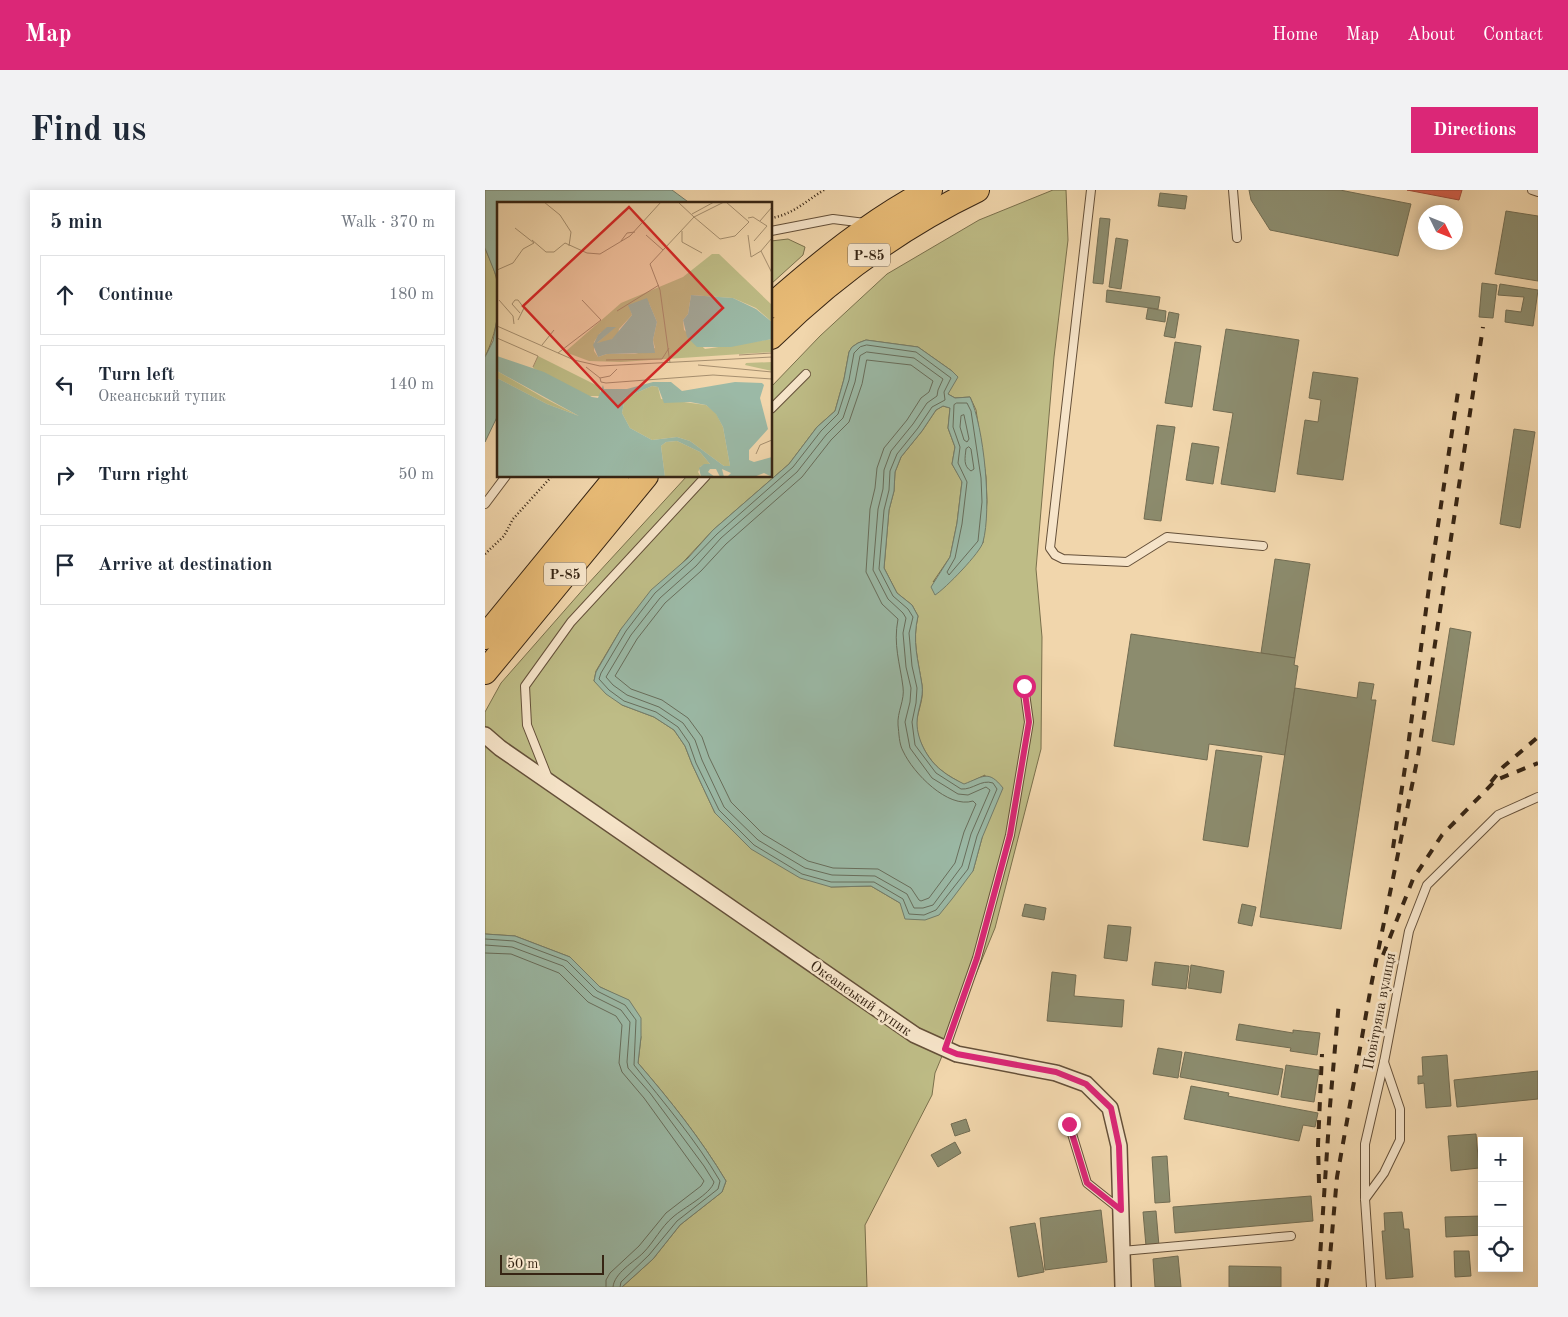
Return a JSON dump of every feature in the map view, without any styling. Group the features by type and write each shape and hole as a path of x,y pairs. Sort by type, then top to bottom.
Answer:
{"main road":[{"name":"Р-85","path":"773,304 826,260 874,224 930,190"},
{"name":"Р-85","path":"773,335 804,306 876,250 938,210 977,190"},
{"name":"Р-85","path":"485,637 615,478"},
{"name":"Р-85","path":"485,672 644,478"}],"street":[{"name":"Океанський тупик","path":"485,735 500,748 915,1036 957,1054 1056,1072 1086,1084 1111,1108 1119,1146 1123,1287"}],"lane":[{"path":"1091,190 1050,548 1055,555 1063,559 1127,562 1167,537 1263,546"},
{"path":"1233,190 1237,238"},
{"path":"1532,190 1538,192"},
{"path":"773,231 833,219 874,224"},
{"path":"773,407 806,374"},
{"path":"485,504 504,478"},
{"path":"550,782 527,725 525,686 571,622 704,478"},
{"path":"945,1049 977,958 1010,835 1029,722 1024,686"},
{"name":"Повітряна вулиця","path":"1371,1287 1365,1200 1365,1144 1384,1062 1409,931 1427,885 1498,815 1538,797"},
{"path":"1365,1200 1384,1173 1400,1140 1400,1109 1384,1062"},
{"path":"1069,1124 1087,1183 1121,1210"},
{"path":"1122,1251 1291,1236"}],"path":[{"path":"773,218 793,212 824,190"},
{"path":"485,554 503,536 513,519 550,478"}],"shaded area":[{"path":"1053,190 1066,190 1068,240 1054,357 1036,569 1042,637 1041,749 995,928 935,1073 932,1095 865,1225 867,1287 622,1287 653,1259 680,1225 722,1192 726,1181 685,1120 638,1063 641,1037 629,1001 600,987 570,957 515,936 485,934 485,712 501,683 586,586 685,478 773,478 713,530 621,629 596,671 594,681 622,705 654,717 674,730 685,746 715,813 831,887 871,886 900,903 973,871 982,838 985,775 964,785 936,766 923,747 917,726 922,698 916,642 918,616 912,605 897,593 884,568 889,510 894,491 895,472 901,457 936,410 943,406 950,408 948,428 955,447 952,464 962,481 957,523 950,557 933,582 983,543 987,502 986,477 976,410 970,397 955,398 948,394 952,371 918,347 866,340 858,343 849,352 835,411 817,427 789,464 773,478 773,385 820,336 887,274 979,220"},
{"path":"788,239 805,247 803,255 773,282 773,241"},
{"path":"485,248 493,266 497,282 497,318 485,357"}],"water":[{"path":"485,190 672,190 688,202 497,202 497,278 485,248"},
{"path":"497,319 497,417 485,442 485,357 493,341"},
{"path":"866,340 918,347 952,371 958,377 948,394 955,398 970,397 975,410 983,447 987,510 983,542 976,554 962,570 935,595 931,587 950,557 957,523 962,482 952,464 955,447 948,428 950,408 943,406 936,410 901,457 895,472 894,491 889,510 884,568 897,593 912,605 918,616 916,642 922,690 917,729 921,743 936,766 964,784 985,776 993,778 1003,788 982,838 973,871 939,915 925,920 905,919 900,903 871,886 831,887 800,878 751,849 715,813 685,746 674,730 654,717 622,705 606,694 594,681 596,672 621,629 651,590 688,558 713,530 789,464 817,427 835,411 849,352 858,343"},
{"path":"485,934 515,936 570,957 600,987 629,1000 641,1018 638,1063 685,1120 726,1181 722,1192 680,1225 653,1259 622,1287 485,1287"}],"building: Shops":[{"path":"1407,190 1462,190 1459,200"}],"building: Industry":[{"path":"1249,190 1340,190 1411,204 1398,256 1270,230 1251,200"},
{"path":"1160,193 1187,196 1185,209 1158,206"},
{"path":"1506,211 1538,216 1538,281 1495,274"},
{"path":"1100,218 1110,219 1103,284 1093,283"},
{"path":"1116,238 1128,240 1121,289 1109,287"},
{"path":"1482,283 1497,285 1493,318 1479,317"},
{"path":"1500,284 1538,290 1533,326 1505,322 1506,310 1521,312 1524,297 1498,295"},
{"path":"1107,290 1160,297 1158,309 1106,302"},
{"path":"1148,308 1166,311 1165,322 1146,319"},
{"path":"1169,312 1179,314 1175,338 1164,336"},
{"path":"1226,329 1299,340 1275,492 1221,484 1233,413 1213,410"},
{"path":"1175,342 1201,346 1192,407 1165,403"},
{"path":"1313,372 1358,378 1343,480 1297,474 1305,420 1318,422 1321,400 1309,398"},
{"path":"1157,425 1175,427 1161,521 1144,519"},
{"path":"1514,429 1535,432 1520,528 1500,524"},
{"path":"1192,443 1219,447 1213,484 1186,480"},
{"path":"1275,559 1310,564 1295,658 1261,653"},
{"path":"1450,628 1471,632 1454,745 1432,741"},
{"path":"1131,634 1295,658 1294,665 1298,666 1285,755 1209,744 1207,760 1114,746"},
{"path":"1359,682 1374,684 1371,700 1376,700 1341,929 1260,917 1295,688 1357,698"},
{"path":"1216,750 1262,756 1248,847 1203,840"},
{"path":"1025,904 1046,908 1044,920 1022,916"},
{"path":"1242,904 1256,907 1252,926 1238,923"},
{"path":"1108,925 1131,927 1127,961 1104,958"},
{"path":"1155,962 1189,966 1186,989 1152,985"},
{"path":"1191,965 1224,971 1221,993 1188,988"},
{"path":"1052,972 1076,975 1074,996 1124,1000 1122,1027 1047,1021"},
{"path":"1239,1024 1293,1033 1293,1030 1320,1033 1317,1055 1290,1051 1291,1048 1236,1040"},
{"path":"1158,1048 1182,1052 1178,1078 1153,1074"},
{"path":"1185,1052 1283,1069 1278,1095 1180,1077"},
{"path":"1447,1055 1451,1106 1426,1108 1424,1083 1418,1084 1418,1076 1423,1076 1422,1057"},
{"path":"1286,1065 1319,1070 1314,1102 1281,1097"},
{"path":"1538,1071 1538,1099 1457,1107 1454,1080"},
{"path":"1191,1086 1229,1093 1228,1096 1318,1113 1315,1127 1303,1125 1299,1141 1184,1119"},
{"path":"966,1119 970,1131 955,1136 951,1124"},
{"path":"1476,1134 1478,1168 1451,1171 1448,1136"},
{"path":"955,1142 961,1153 938,1167 931,1155"},
{"path":"1167,1156 1170,1202 1155,1203 1152,1157"},
{"path":"1311,1196 1313,1221 1175,1233 1173,1207"},
{"path":"1101,1210 1107,1262 1045,1270 1040,1218"},
{"path":"1156,1211 1159,1246 1146,1246 1143,1212"},
{"path":"1402,1212 1404,1229 1409,1229 1413,1277 1386,1279 1382,1231 1385,1231 1384,1213"},
{"path":"1478,1216 1478,1235 1446,1237 1445,1217"},
{"path":"1035,1223 1044,1272 1018,1277 1010,1227"},
{"path":"1454,1251 1469,1251 1471,1276 1455,1277"},
{"path":"1178,1256 1181,1287 1155,1287 1153,1259"},
{"path":"1229,1266 1281,1267 1281,1287 1229,1287"}],"railway":[{"path":"1326,1287 1337,1177 1372,981 1418,756 1483,327"},
{"path":"1393,848 1459,385"},
{"path":"1491,782 1503,767 1538,737"},
{"path":"1383,955 1413,879 1442,835 1496,780 1538,763"},
{"path":"1318,1287 1339,1001"},
{"path":"1319,1183 1318,1145 1322,1054"}],"route":[{"path":"1024,686 1029,722 1010,835 977,958 945,1049 957,1054 1056,1072 1086,1084 1111,1108 1119,1146 1121,1210 1087,1183 1069,1124"}]}
